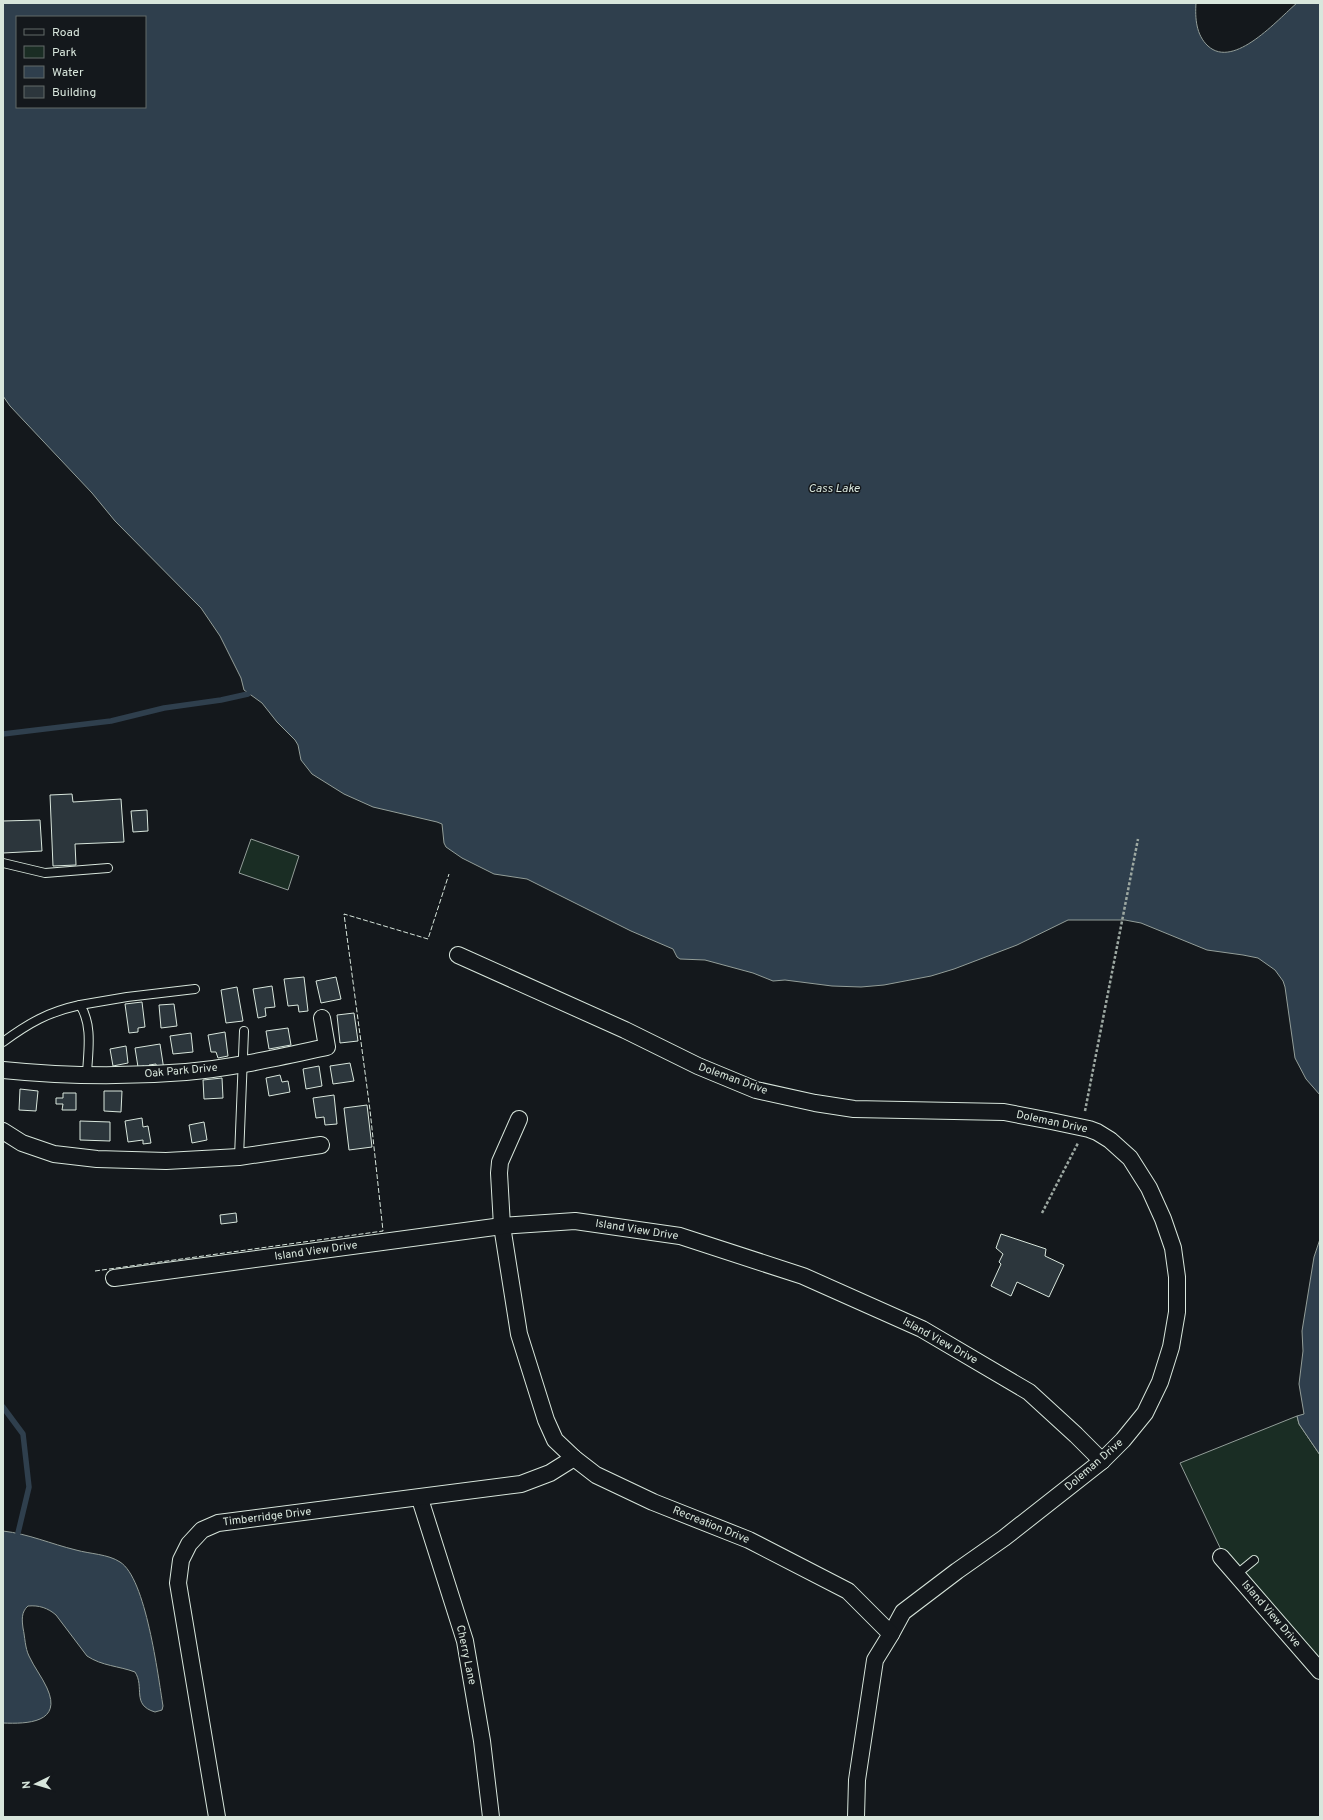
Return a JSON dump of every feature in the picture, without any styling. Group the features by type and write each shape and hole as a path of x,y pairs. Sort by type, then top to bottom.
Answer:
{"street":[{"name":"Doleman Drive","path":"458,955 625,1030 698,1066 756,1090 815,1103 854,1109 1004,1112 1083,1127 1097,1132 1110,1140 1130,1158 1149,1188 1163,1219 1172,1248 1177,1277 1177,1312 1171,1347 1160,1382 1145,1414 1123,1440 1102,1461 1004,1538 903,1612 891,1634"},
{"name":"Oak Park Drive","path":"3,1070 127,1075 179,1072 243,1064 327,1047 322,1018"},
{"name":"Recreation Drive","path":"519,1119 500,1162 499,1173 502,1226 519,1334 546,1420 555,1440 574,1458 596,1475 653,1502 749,1540 848,1591 891,1634"},
{"path":"3,1131 22,1143 54,1154 97,1160 166,1162 239,1157 321,1145"},
{"name":"Island View Drive","path":"114,1278 502,1226 575,1221 680,1236 804,1276 922,1329 1029,1392 1076,1434 1102,1461"},
{"name":"Timberridge Drive","path":"217,1817 178,1583 180,1560 189,1544 202,1530 218,1523 521,1484 550,1473 574,1458"},
{"name":"Cherry Lane","path":"420,1498 465,1641 482,1741 491,1817"},
{"name":"Island View Drive","path":"1221,1557 1320,1671"},
{"path":"856,1817 857,1780 876,1660 891,1634"}],"lane":[{"path":"3,863 45,873 108,868"},
{"path":"3,1042 24,1026 57,1010 127,997 195,989"},
{"path":"80,1005 84,1012 89,1034 87,1074"},
{"path":"239,1157 244,1032"},
{"path":"1236,1574 1254,1560"}],"path":[{"path":"1042,1213 1081,1137 1138,839"}],"green space":[{"path":"251,839 299,856 288,890 239,873"},
{"path":"1297,1416 1299,1424 1320,1455 1320,1665 1223,1554 1180,1463"}],"water":[{"name":"Cass Lake","path":"3,3 1196,3 1197,26 1204,42 1219,52 1230,52 1255,40 1297,3 1320,3 1320,1095 1306,1079 1295,1058 1285,987 1283,981 1275,970 1258,958 1207,950 1141,923 1125,920 1068,920 1017,945 954,969 931,976 884,985 861,987 832,986 785,980 773,981 753,973 705,960 680,959 677,957 673,949 631,931 527,879 494,874 462,858 446,847 444,843 442,824 373,807 344,794 312,774 301,760 298,745 295,740 277,722 262,703 244,690 241,678 220,636 201,608 115,521 92,493 10,406 3,396"},
{"path":"1320,1239 1320,1455 1299,1424 1297,1416 1304,1414 1299,1384 1303,1351 1302,1331 1314,1257"},
{"path":"3,1531 22,1534 76,1550 110,1557 120,1562 129,1572 137,1587 144,1607 154,1651 163,1706 162,1710 155,1712 143,1705 138,1678 135,1672 105,1664 87,1656 56,1615 50,1610 36,1606 28,1606 23,1613 22,1619 26,1646 31,1660 47,1688 51,1700 50,1708 46,1715 32,1722 3,1723"}],"building":[{"path":"72,794 73,802 121,799 124,842 75,844 76,865 53,866 50,795"},
{"path":"147,810 148,831 133,832 131,811"},
{"path":"40,820 42,851 3,853 3,821"},
{"path":"304,977 308,1011 299,1012 298,1005 288,1006 284,979"},
{"path":"336,977 341,999 321,1003 316,981"},
{"path":"272,986 275,1007 265,1008 266,1016 258,1018 253,989"},
{"path":"237,987 243,1021 226,1023 221,990"},
{"path":"142,1002 145,1027 138,1028 138,1032 129,1033 125,1004"},
{"path":"174,1004 177,1026 161,1028 159,1005"},
{"path":"354,1013 358,1041 340,1043 337,1015"},
{"path":"288,1028 291,1045 269,1049 266,1031"},
{"path":"225,1032 228,1056 218,1058 216,1052 211,1052 208,1035"},
{"path":"191,1033 193,1052 173,1054 170,1036"},
{"path":"160,1044 164,1070 157,1070 156,1064 149,1065 150,1070 144,1071 144,1066 138,1067 135,1048"},
{"path":"126,1046 128,1063 113,1066 110,1049"},
{"path":"350,1063 354,1081 333,1084 330,1066"},
{"path":"319,1066 322,1086 306,1089 303,1069"},
{"path":"280,1075 282,1082 288,1081 290,1092 269,1096 266,1078"},
{"path":"222,1078 223,1098 204,1099 203,1080"},
{"path":"20,1089 38,1091 36,1111 19,1110"},
{"path":"104,1091 122,1091 121,1112 104,1111"},
{"path":"63,1093 76,1093 76,1110 62,1110 63,1104 56,1104 56,1098 63,1098"},
{"path":"334,1095 337,1124 325,1125 324,1117 316,1118 313,1098"},
{"path":"367,1105 372,1147 349,1150 344,1108"},
{"path":"142,1118 143,1127 148,1126 151,1143 143,1144 143,1140 128,1142 125,1121"},
{"path":"80,1121 110,1122 110,1141 80,1140"},
{"path":"204,1122 207,1140 192,1143 189,1125"},
{"path":"236,1213 237,1222 221,1224 220,1215"},
{"path":"1001,1234 1046,1249 1045,1256 1064,1265 1049,1297 1017,1282 1011,1296 991,1286 1001,1264 999,1262 1003,1254 996,1248"}],"waterway":[{"path":"3,734 111,721 164,708 221,700 248,694"},
{"path":"3,1407 23,1434 29,1487 18,1533"}],"fence":[{"path":"95,1271 383,1231 370,1110 344,914 428,939 449,874"}]}
